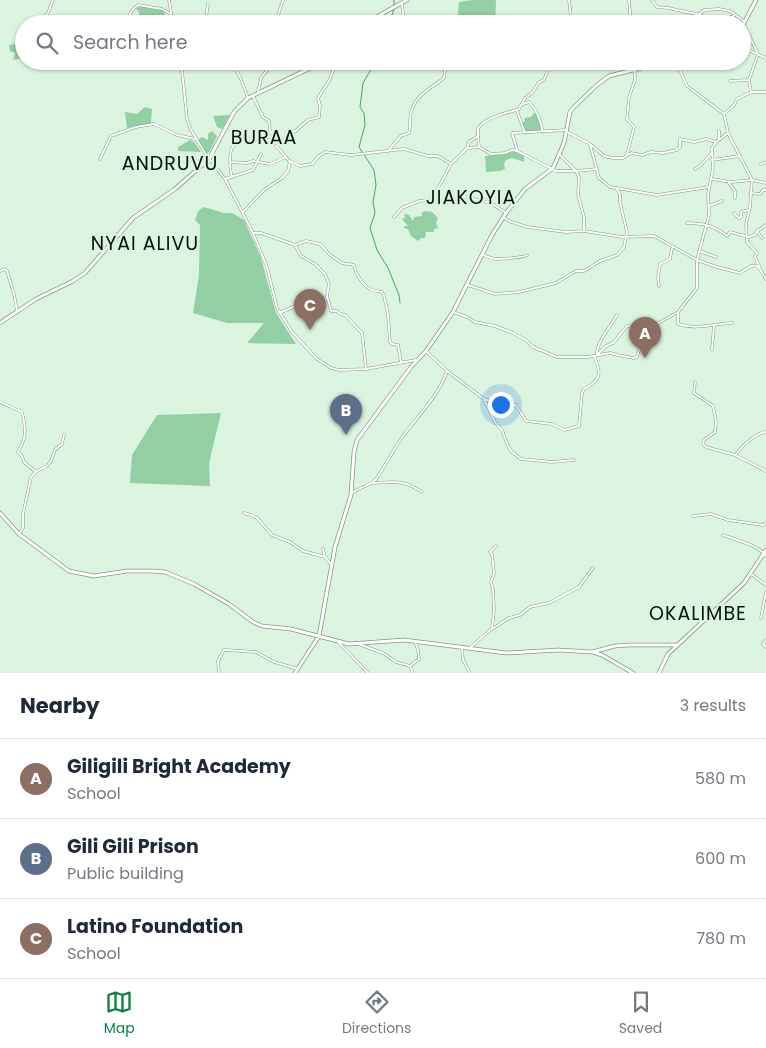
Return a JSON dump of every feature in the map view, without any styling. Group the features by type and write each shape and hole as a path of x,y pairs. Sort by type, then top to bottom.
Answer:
{"street":[{"path":"46,15 53,0"},
{"path":"169,0 171,14"},
{"path":"279,15 283,0"},
{"path":"380,15 407,0"},
{"path":"569,0 571,15"},
{"path":"629,0 630,15"},
{"path":"652,0 657,7 697,14 704,10 719,9 726,10 735,15"},
{"path":"748,15 756,0"},
{"path":"206,15 208,4"},
{"path":"402,4 403,15"},
{"path":"130,15 138,5 162,9 171,14"},
{"path":"751,40 758,54"},
{"path":"751,51 766,58"},
{"path":"751,92 749,80 758,54"},
{"path":"181,70 188,119 196,140 225,179 243,212 267,268 279,313 292,332 306,348 324,363 339,370 366,369 417,360"},
{"path":"237,70 248,98"},
{"path":"258,92 261,78 267,70"},
{"path":"0,322 36,299 81,276 133,218 175,189 209,159 234,112 248,98 306,70"},
{"path":"333,70 318,98 319,117 308,120 276,146 290,161 300,166 312,164 325,152 351,156 404,149 428,156 438,156 451,164"},
{"path":"388,151 401,136 409,133 411,112 415,103 425,91 444,78 445,70"},
{"path":"523,104 525,98 532,93 538,82 544,80 548,70"},
{"path":"296,673 319,636 335,547 350,495 357,440 417,360 426,351 453,312 492,235 506,213 525,189 553,168 560,155 570,112 573,108 602,80 615,74 635,70 635,80 629,97 627,119 634,126 627,155"},
{"path":"680,70 685,84 724,114 728,133 752,180 750,206 746,224 747,242 757,253 755,257 766,278"},
{"path":"730,81 749,80"},
{"path":"724,114 738,99 751,92 766,92"},
{"path":"252,95 263,117 269,121 273,137 284,141"},
{"path":"479,148 478,126 488,122 492,117 517,110 523,104 529,102 537,112 544,132"},
{"path":"517,110 525,133"},
{"path":"100,159 111,136 141,126 156,124 177,135 196,140"},
{"path":"517,151 512,134 544,132 567,131 590,144 607,157 620,158 634,153 645,155 651,152 660,153 677,150 680,147 680,139 694,142 706,139 716,142"},
{"path":"719,131 719,139"},
{"path":"453,312 468,317 475,322 495,326 513,333 526,340 533,347 553,356 596,355 610,352 617,356 636,358 642,340 650,335 655,325 678,312 698,288 697,260 709,206 713,146 728,133"},
{"path":"429,200 451,164 469,142 478,136"},
{"path":"232,177 230,174 231,150 240,138 268,140 273,137"},
{"path":"590,144 600,179 610,187 653,195 709,187"},
{"path":"466,148 479,148 491,154 505,153 512,150 517,151 556,170 597,169"},
{"path":"695,169 712,153"},
{"path":"225,179 253,170 261,154"},
{"path":"560,155 576,171 579,179 578,197 584,218 584,231"},
{"path":"712,160 740,156"},
{"path":"231,162 247,163 252,161 270,164 286,157"},
{"path":"243,212 264,190 282,178 288,171 290,161"},
{"path":"761,164 766,162"},
{"path":"711,179 727,182 752,180 766,183"},
{"path":"727,182 735,191 735,198"},
{"path":"468,285 501,294 551,285 569,277 576,271 584,271 600,261 617,255 624,247 627,236 620,194 616,188"},
{"path":"750,193 759,194 766,190"},
{"path":"394,217 398,211 419,201 453,201 468,197 491,203 506,213"},
{"path":"709,206 722,201"},
{"path":"734,213 739,218 741,217 741,212 748,210"},
{"path":"504,217 509,221 527,227 566,232 584,231 627,236 654,236 672,248 697,260 737,272 750,265 760,269"},
{"path":"687,223 706,224 727,236 730,232 752,236 766,225"},
{"path":"757,231 762,238"},
{"path":"253,232 295,245 306,241 320,244 342,264 355,265 355,272 370,289 382,292 388,315 390,342 398,345 401,362"},
{"path":"295,245 301,256 323,271 329,284 327,298 331,311 337,311 345,315 361,331 364,341 366,369"},
{"path":"659,286 660,264 670,259 672,248"},
{"path":"699,251 716,257"},
{"path":"483,255 496,259 520,258 527,255"},
{"path":"0,271 5,269 7,271 14,294 16,312"},
{"path":"279,313 303,303 315,304 327,298"},
{"path":"678,312 679,324 714,326 732,323"},
{"path":"426,351 447,371 484,399 498,404 516,405 527,421 552,424 562,430 579,426 582,393 584,389 592,386 597,381 600,369 596,355 597,350 618,315"},
{"path":"596,355 606,346 613,343 627,326 635,328 647,326 651,331"},
{"path":"712,349 714,326"},
{"path":"373,483 402,438 433,396 447,371"},
{"path":"695,382 694,393 713,406 716,421 715,432 704,440 703,444 713,450 735,455 766,471"},
{"path":"484,399 495,422 502,430 508,446 521,459 532,461 574,460"},
{"path":"0,402 22,412 26,433 18,452 24,462 36,472"},
{"path":"735,455 752,438 766,432"},
{"path":"18,534 23,528 23,514 31,477 51,461 55,450 62,444 64,435"},
{"path":"350,495 362,487 373,483 392,481 408,484 422,492"},
{"path":"0,513 18,534 69,571 94,576 133,571 165,572 194,584 262,626 291,629 358,644 384,653 396,662 410,666"},
{"path":"244,513 254,516 270,534 283,538 303,551 325,557 330,560 332,566"},
{"path":"693,516 709,514 739,522 763,525 766,523"},
{"path":"659,673 668,654 742,585 766,553 723,535"},
{"path":"492,629 494,610 491,582 494,568 490,552 496,546"},
{"path":"323,549 325,557"},
{"path":"468,649 509,618 520,615 530,607 549,603 579,588 593,568"},
{"path":"751,574 766,585"},
{"path":"761,618 766,592"},
{"path":"358,644 392,640 415,641 506,653 558,650 592,652 602,655 632,673"},
{"path":"766,640 764,644 766,647"},
{"path":"338,641 368,673"},
{"path":"410,666 419,658 415,641"},
{"path":"592,652 629,645 677,646"},
{"path":"462,648 464,660 470,673"},
{"path":"219,673 218,661 226,650 256,652 274,662 298,669"},
{"path":"410,666 413,673"}],"green space":[{"path":"496,0 495,15 458,15 459,2"},
{"path":"140,6 159,9 164,11 165,15 139,15 136,9"},
{"path":"15,44 15,53 10,51 9,45"},
{"path":"145,107 152,109 151,123 127,128 125,112 137,114"},
{"path":"534,113 537,114 542,131 525,131 522,123 525,121 524,118 531,117"},
{"path":"230,115 222,129 217,127 213,116"},
{"path":"212,131 217,136 210,151 206,154 198,140 202,137 208,140 208,134"},
{"path":"190,140 195,143 201,152 178,151 178,147"},
{"path":"513,150 524,156 524,162 512,158 506,160 504,164 505,169 486,172 485,156 508,154 509,151"},
{"path":"204,207 224,213 232,213 244,220 261,258 276,313 296,344 247,343 264,323 227,323 193,313 199,275 200,225 195,220 198,211"},
{"path":"422,212 432,212 438,218 436,223 438,228 434,229 434,232 426,232 425,238 421,238 418,241 411,236 408,229 404,228 404,226 408,226 402,219 405,218 404,214 409,215 413,221 414,217 422,216"},
{"path":"221,413 209,463 210,486 130,483 132,455 157,415"}],"waterway":[{"path":"394,0 394,5"},
{"path":"392,15 394,9"},
{"path":"371,70 363,83 360,107 364,113 365,125 359,147 374,170 376,185 373,202 375,213 370,228 377,250 388,268 399,295 400,303"}],"place":[{"name":"Latino Foundation","path":"310,330"},
{"name":"Giligili Bright Academy","path":"645,358"},
{"name":"Gili Gili Prison","path":"346,435"}],"district":[{"name":"BURAA","path":"264,137"},
{"name":"ANDRUVU","path":"170,163"},
{"name":"JIAKOYIA","path":"471,197"},
{"name":"NYAI ALIVU","path":"145,243"},
{"name":"OKALIMBE","path":"698,613"}]}
